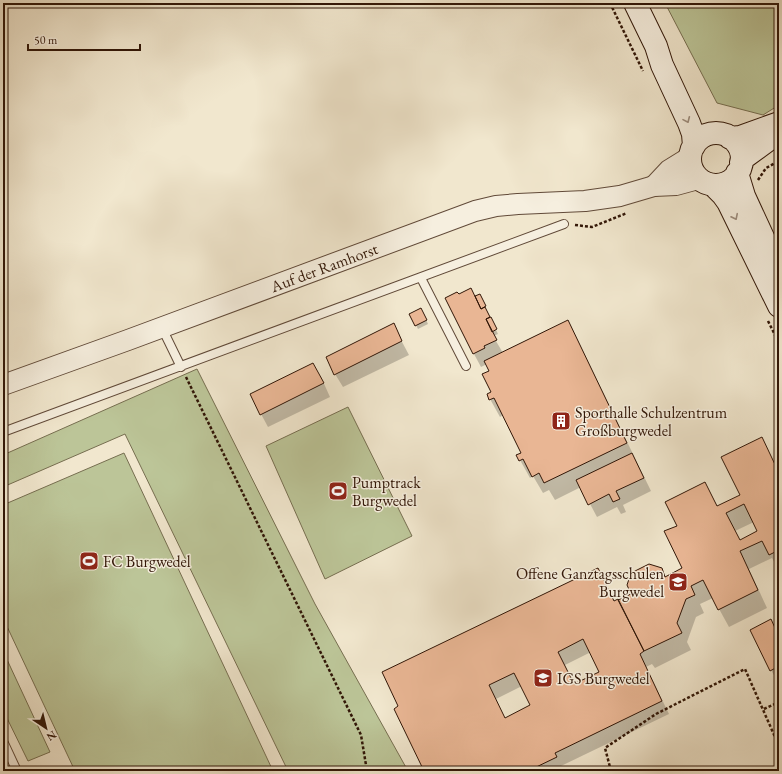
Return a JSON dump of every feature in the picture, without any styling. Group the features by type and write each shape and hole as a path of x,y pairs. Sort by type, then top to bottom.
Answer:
{"main road":[{"path":"635,3 656,46 662,65 693,134 690,165 693,173 723,195 728,202 779,306"},
{"path":"656,46 672,59 702,116 713,130 735,142 739,149 740,187 779,272"},
{"path":"692,151 704,137 740,137 779,123"},
{"path":"705,182 727,183 739,168 745,157 779,132"}],"street":[{"path":"654,186 669,170 692,151"},
{"name":"Auf der Ramhorst","path":"3,385 475,211 496,206 518,204 585,201 620,196 654,186 705,182"}],"lane":[{"path":"3,432 564,224"},
{"path":"421,278 466,366"},
{"path":"162,327 181,366"},
{"path":"3,741 17,771"}],"path":[{"path":"610,3 644,73"},
{"path":"766,168 779,160"},
{"path":"181,366 361,735 367,771"},
{"path":"611,771 605,748 656,714 745,669 764,709 779,746"},
{"path":"764,709 779,702"}],"green space":[{"path":"665,3 779,3 779,105 763,115 717,103"},
{"path":"197,369 315,604 408,771 288,771 125,434 3,487 3,455"},
{"name":"Pumptrack Burgwedel","path":"348,407 412,536 325,579 266,446"},
{"name":"FC Burgwedel","path":"124,453 273,771 75,771 3,618 3,505"},
{"path":"3,651 50,752 28,761 3,710"}],"building":[{"path":"471,288 481,309 485,307 490,317 486,319 497,340 484,346 485,348 473,354 445,298 457,292 459,294"},
{"path":"480,294 486,306 481,309 475,296"},
{"path":"421,308 427,320 415,326 409,314"},
{"path":"491,317 497,329 492,332 486,319"},
{"name":"Sporthalle Schulzentrum Großburgwedel","path":"568,320 627,443 544,483 539,473 532,477 523,459 519,461 516,455 521,453 494,398 489,400 487,394 491,392 482,374 489,371 484,361"},
{"path":"394,323 402,341 334,375 326,357"},
{"path":"313,363 324,383 260,415 250,394"},
{"path":"762,437 779,473 779,550 769,555 762,541 740,551 758,590 718,610 703,580 691,586 695,595 686,599 677,623 682,633 644,651 618,600 631,594 627,585 631,573 649,564 662,568 665,577 682,568 664,531 677,526 665,502 705,482 717,506 740,495 721,457","holes":["744,504 757,531 740,540 726,513"]},
{"path":"632,453 644,478 616,491 620,499 613,502 609,494 588,505 576,480"},
{"path":"598,568 614,601 618,599 644,651 640,654 662,701 555,753 557,757 528,771 424,771 394,709 398,706 382,672","holes":["583,639 599,672 574,684 558,652","514,673 530,705 505,718 489,685"]},
{"path":"771,619 775,628 779,627 779,666 770,671 750,630"}],"place":[{"name":"Sporthalle Schulzentrum Großburgwedel","path":"561,421"},
{"name":"Pumptrack Burgwedel","path":"338,491"},
{"name":"FC Burgwedel","path":"89,561"},
{"name":"Offene Ganztagsschulen Burgwedel","path":"678,582"},
{"name":"IGS Burgwedel","path":"543,678"}]}
